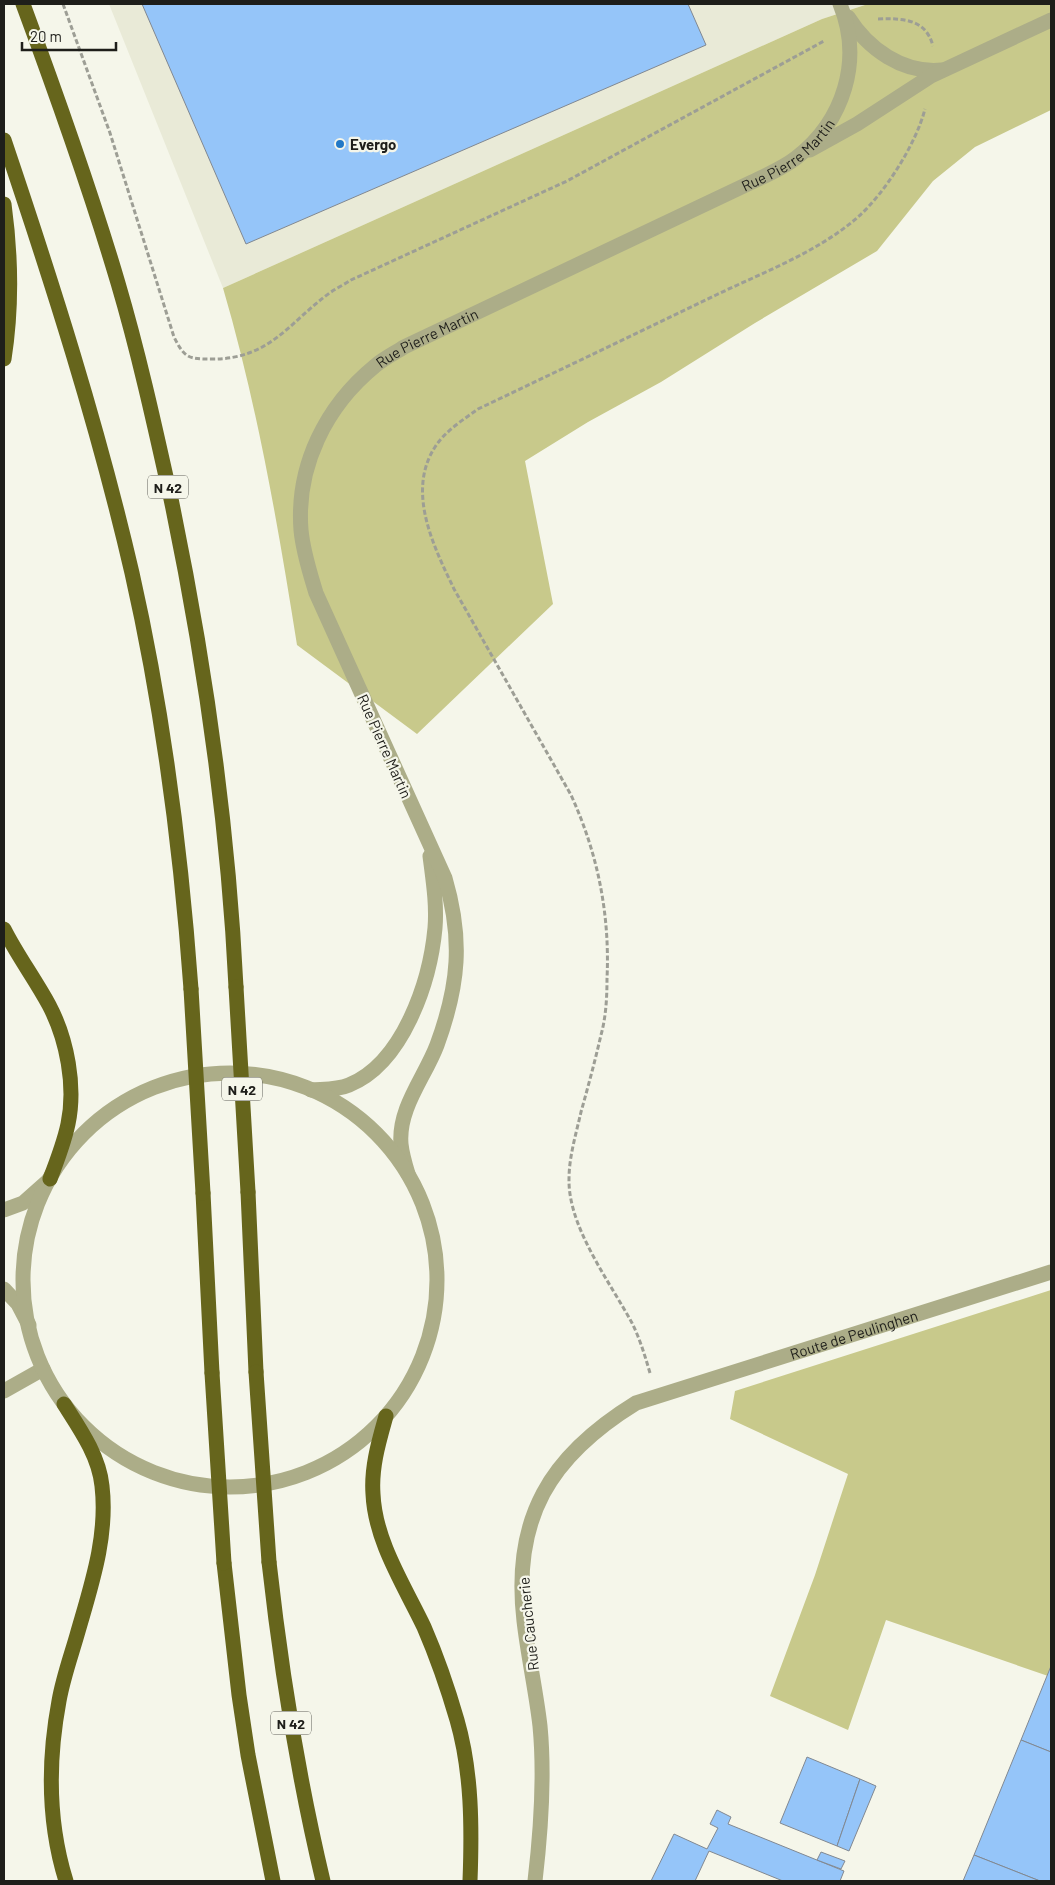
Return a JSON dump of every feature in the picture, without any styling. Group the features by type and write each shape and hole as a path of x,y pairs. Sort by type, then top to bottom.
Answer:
{"highway":[{"name":"N 42","path":"23,4 90,193 146,387 196,629 214,741 232,903 256,1372 268,1562 293,1738 306,1810 324,1881"},
{"path":"4,140 36,233 87,399 132,574 150,663 177,833 192,989 224,1563 239,1695 248,1754 273,1881"},
{"path":"4,204 10,266 10,301 4,359"},
{"path":"4,929 49,1005 58,1025 65,1050 70,1093 69,1119 62,1150 50,1179"},
{"path":"64,1404 86,1439 96,1462 102,1484 104,1508 103,1529 97,1563 59,1700 54,1737 52,1804 56,1838 66,1881"},
{"path":"386,1416 378,1444 374,1469 372,1492 375,1513 392,1561 424,1629 458,1722 470,1799 472,1834 470,1881"}],"street":[{"name":"Rue Pierre Martin","path":"408,1174 401,1144 401,1130 411,1098 436,1046 453,990 457,965 457,934 453,904 445,878 316,593 306,560 301,531 300,505 305,473 316,441 332,411 352,386 376,364 404,348 743,186 797,157 818,136 836,110 846,86 850,61 851,28 841,6"},
{"path":"797,157 857,124 936,73 1051,20"},
{"path":"851,28 891,59 912,68 936,73"},
{"name":"Rue Pierre Martin","path":"311,1090 345,1086 368,1075 384,1060 414,1009 424,986 435,928 435,890 428,840"},
{"path":"4,1289 18,1304 28,1325 43,1369 64,1404 101,1442 115,1452 162,1476 196,1484 232,1487 258,1485 284,1480 332,1460 362,1440 400,1399 428,1341 436,1298 436,1255 432,1234 426,1213 408,1174 381,1139 349,1111 311,1090 291,1082 270,1077 241,1074 205,1074 164,1084 143,1092 106,1114 61,1160 50,1179 33,1218 25,1254 24,1282 28,1325"},
{"path":"4,1210 23,1203 50,1179"},
{"name":"Route de Peulinghen","path":"656,1395 1051,1272"},
{"path":"4,1391 43,1369"},
{"name":"Rue Caucherie","path":"535,1881 542,1811 543,1773 540,1726 524,1620 522,1586 523,1551 530,1521 543,1491 562,1466 589,1437 630,1407 656,1395"}],"path":[{"path":"63,4 110,133 174,337 182,352 192,358 204,359 231,357 269,344 280,337 332,292 351,280 567,181 851,28 876,19 894,18 915,22 929,33 933,46 936,73 918,132 884,187 860,215 836,234 760,274 478,409 452,428 435,447 425,469 422,495 426,518 438,556 454,589 571,795 585,825 594,855 606,916 609,948 607,997 602,1032 573,1145 569,1180 573,1208 584,1237 632,1324 643,1348 656,1395"}],"shaded area":[{"name":"Evergo","path":"109,4 868,4 822,19 223,288"}],"green space":[{"path":"868,4 1051,4 1051,110 975,147 933,181 877,251 755,323 661,382 588,422 525,461 553,604 417,734 297,645 266,465 246,376 223,288 822,19"},
{"path":"1051,1290 1051,1677 886,1620 848,1730 770,1696 815,1575 848,1474 730,1419 735,1391"}],"building":[{"name":"Evergo","path":"142,4 688,4 706,45 246,244"},
{"path":"1051,1666 1051,1752 1021,1740"},
{"path":"1021,1740 1051,1752 1051,1881 1040,1881 974,1855"},
{"path":"807,1757 860,1779 837,1846 780,1823"},
{"path":"860,1779 876,1786 849,1851 837,1846"},
{"path":"717,1810 731,1817 728,1824 844,1871 840,1881 783,1881 709,1851 695,1881 651,1881 674,1834 707,1849 718,1828 710,1824"},
{"path":"821,1852 845,1861 841,1869 817,1860"},
{"path":"974,1855 1040,1881 963,1881"}],"place":[{"name":"Evergo","path":"340,144"}]}
